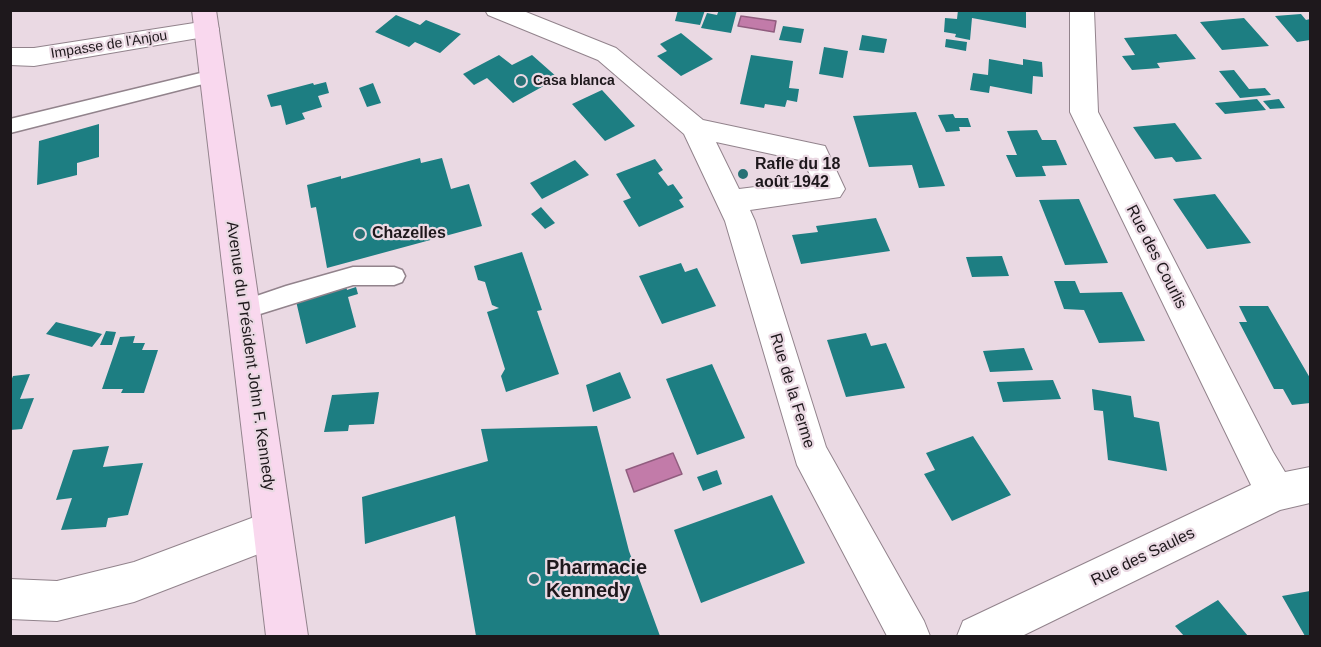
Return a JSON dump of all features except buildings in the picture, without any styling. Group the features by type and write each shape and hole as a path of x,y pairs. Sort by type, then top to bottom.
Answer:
{"main road":[{"name":"Avenue du Président John F. Kennedy","path":"205,20 287,636"}],"street":[{"name":"Rue de la Ferme","path":"497,10 607,54 696,128 740,221 810,453 909,636"},
{"name":"Rue des Courlis","path":"1082,10 1084,112 1260,465 1293,489"},
{"name":"Impasse de l'Anjou","path":"10,56 34,57 205,20"},
{"name":"Rue de la Ferme","path":"696,128 815,153 830,189 730,201"},
{"name":"Rue des Saules","path":"978,636 1293,489"},
{"path":"10,598 57,601 135,582 273,529"}],"lane":[{"path":"10,126 213,76"},
{"path":"244,310 286,295 353,276 394,276"}],"shaded area":[{"path":"741,16 776,21 774,32 738,26"},
{"path":"673,453 682,474 634,492 626,470"}],"place":[{"name":"Casa blanca","path":"521,81"},
{"name":"Rafle du 18 août 1942","path":"743,174"},
{"name":"Chazelles","path":"360,234"},
{"name":"Pharmacie Kennedy","path":"534,579"}]}
